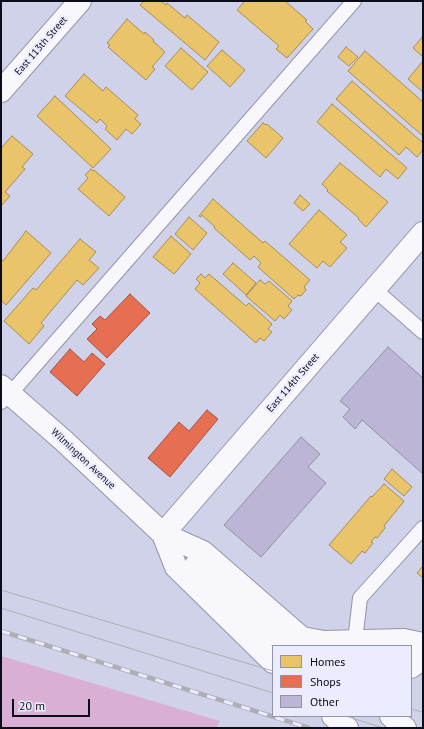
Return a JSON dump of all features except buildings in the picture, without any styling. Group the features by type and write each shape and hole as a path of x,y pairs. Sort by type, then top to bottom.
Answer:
{"main road":[{"name":"East 113th Street","path":"1,91 80,1"},
{"name":"East 114th Street","path":"163,534 423,232"},
{"name":"Wilmington Avenue","path":"4,394 64,440 163,534 203,552 306,642"},
{"name":"Wilmington Avenue","path":"163,534 176,567 272,661"},
{"path":"176,567 195,566 264,628 278,636 306,642 404,640 423,644"},
{"path":"412,666 423,658"},
{"path":"334,717 347,728"},
{"path":"392,717 405,728"},
{"path":"406,717 412,728"}],"lane":[{"path":"4,394 354,1"},
{"path":"374,289 423,332"},
{"path":"355,641 360,598 423,528"}],"shaded area":[{"path":"1,656 220,721 216,728 1,728"}],"tram line":[{"path":"1,590 272,671"},
{"path":"1,608 272,693"},
{"path":"412,709 423,712"},
{"path":"349,717 383,728"}],"railway":[{"path":"1,631 272,716"},
{"path":"274,717 309,728"}]}
